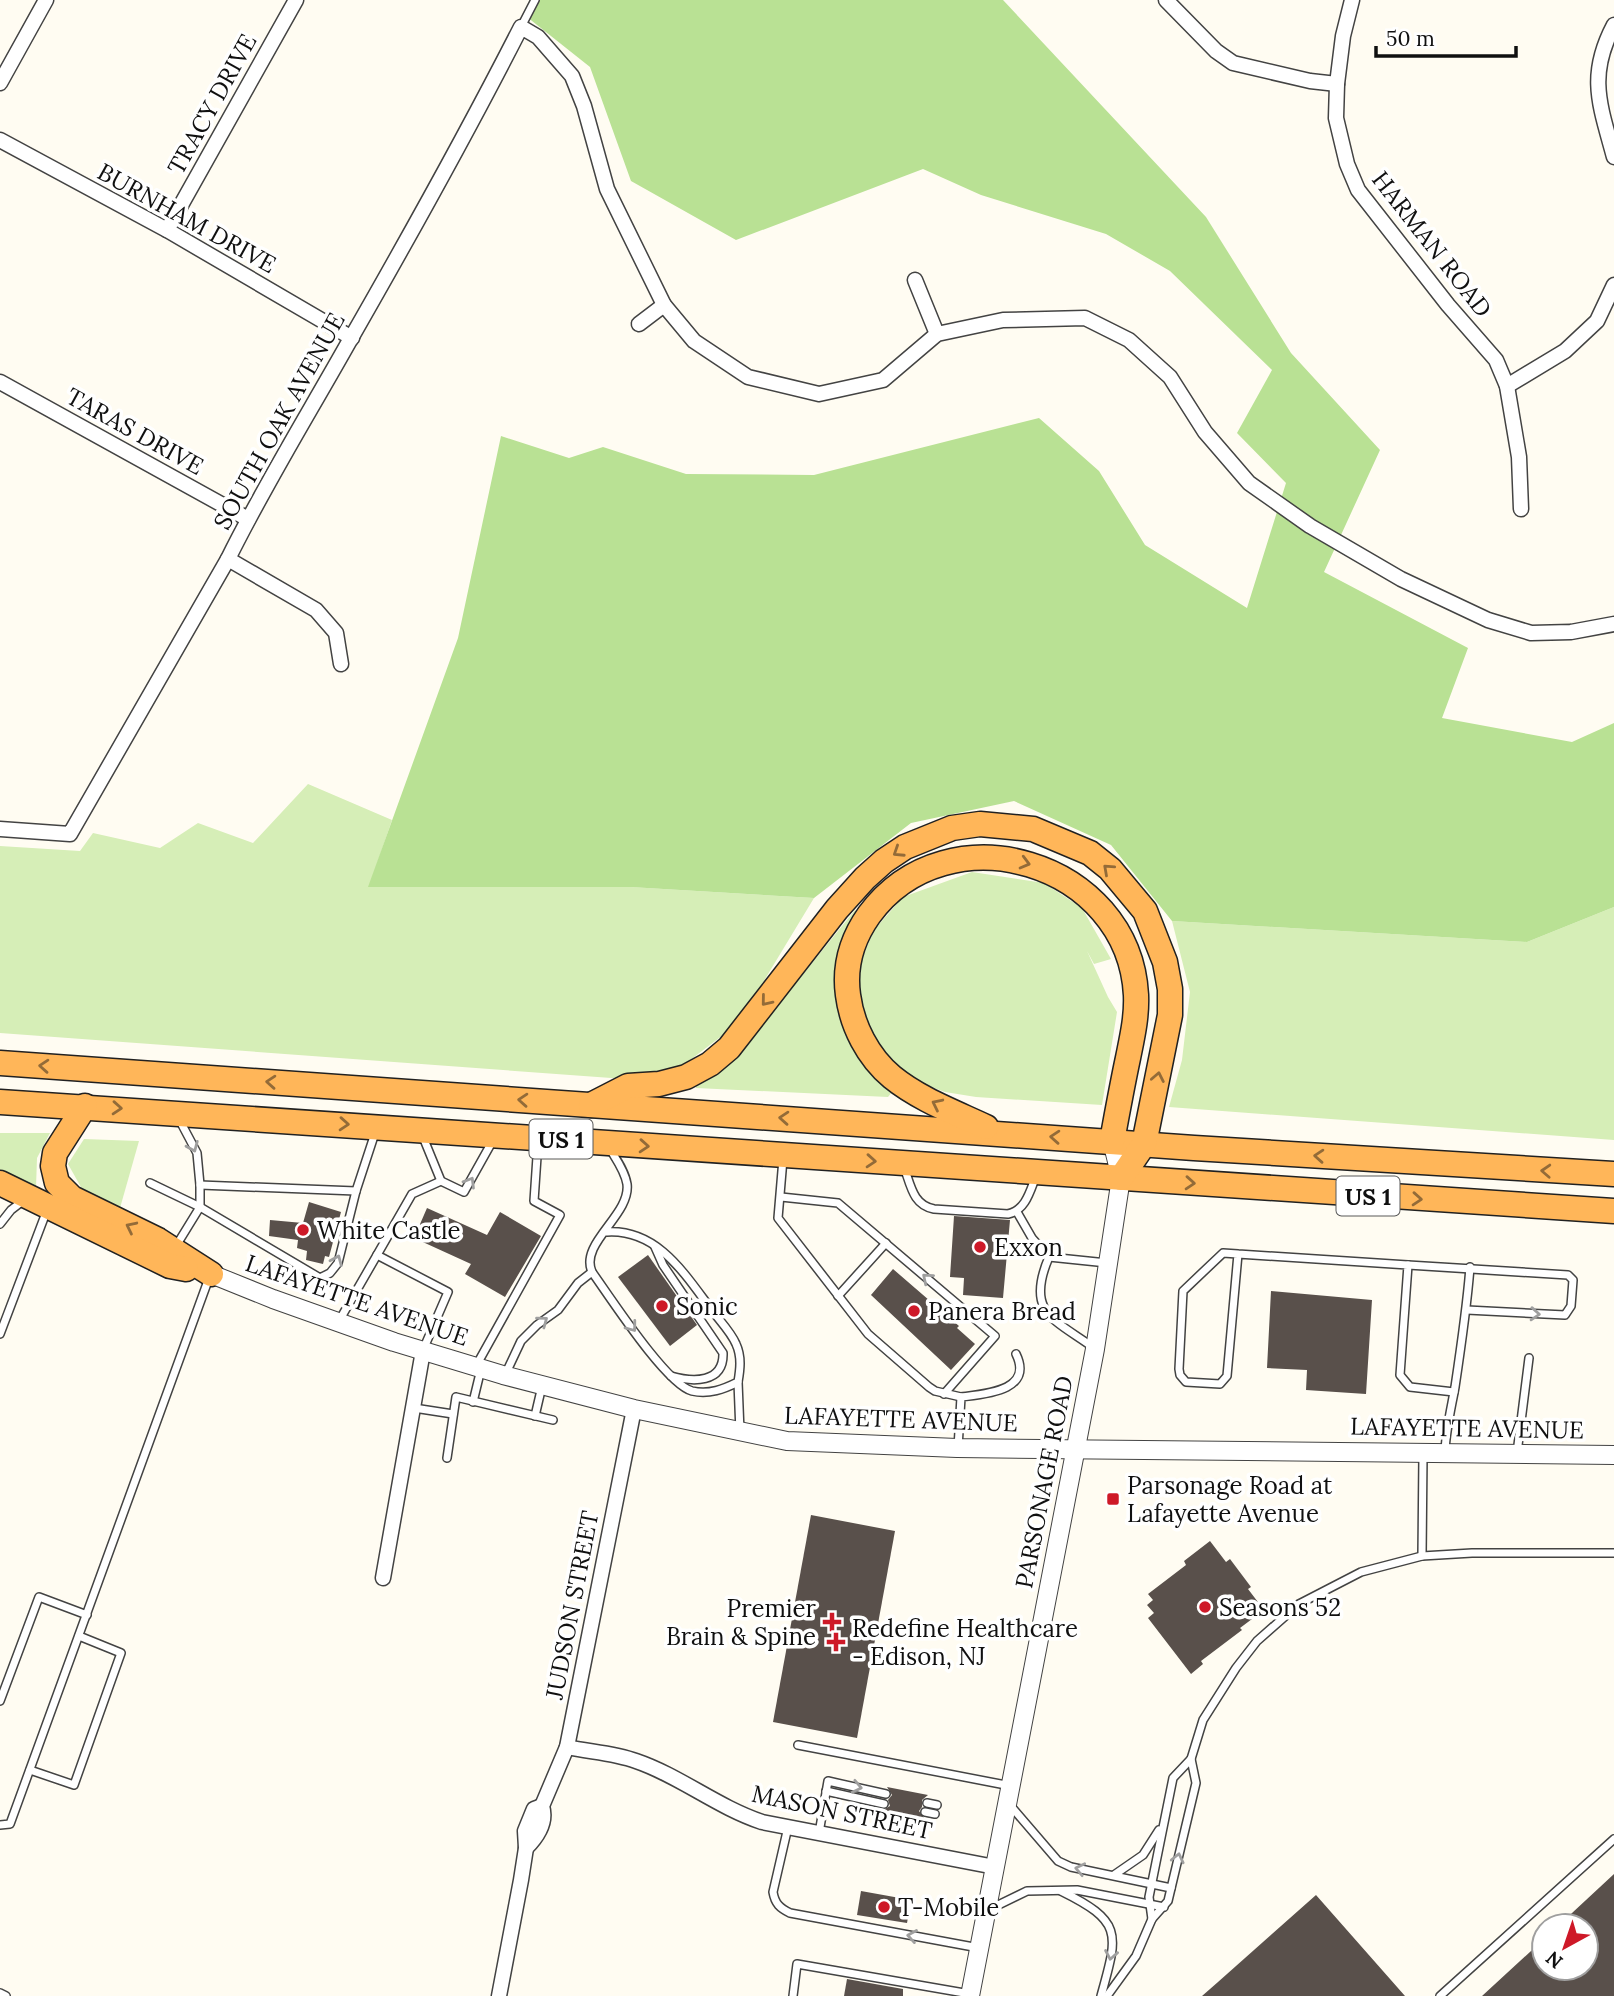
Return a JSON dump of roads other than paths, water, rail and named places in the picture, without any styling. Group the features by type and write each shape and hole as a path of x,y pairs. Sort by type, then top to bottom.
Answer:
{"highway":[{"path":"591,1105 628,1086 659,1084 686,1077 710,1064 729,1048 837,909 884,861 916,842 952,828 980,824 1005,825 1033,829 1090,853 1110,869 1144,911 1165,962 1170,989 1170,1015 1144,1144 1122,1178"},
{"path":"999,1133 920,1096 890,1076 862,1038 849,1004 847,986 850,953 863,925 876,906 890,891 910,879 933,867 958,860 1009,859 1029,863 1056,874 1098,906 1116,930 1132,971 1136,995 1135,1019 1112,1142"},
{"name":"US 1","path":"0,1063 1112,1142 1614,1174"},
{"name":"US 1","path":"0,1102 1614,1211"},
{"path":"85,1106 55,1153 52,1166 57,1183 72,1198 174,1250 211,1274"},
{"path":"0,1183 170,1266 211,1274"}],"street":[{"path":"0,83 46,0"},
{"name":"TRACY DRIVE","path":"167,230 296,0"},
{"path":"1166,0 1216,51 1233,63 1310,81 1337,84"},
{"name":"HARMAN ROAD","path":"1352,0 1343,36 1337,84 1336,118 1347,164 1359,190 1448,305 1496,360 1507,386 1519,457 1521,509"},
{"path":"1614,25 1605,42 1597,84 1614,157"},
{"path":"521,27 538,37 572,76 584,106 607,190 664,305 694,341 748,377 819,394 883,380 937,334 1003,320 1085,318 1129,340 1170,377 1205,432 1249,483 1310,526 1389,573 1488,620 1531,633 1571,632 1614,624"},
{"name":"SOUTH OAK AVENUE","path":"0,829 69,834 229,559 248,519 352,338 521,27"},
{"name":"BURNHAM DRIVE","path":"0,139 167,230 352,338"},
{"path":"915,280 937,334"},
{"path":"1507,386 1565,351 1597,321 1614,285"},
{"path":"639,324 664,305"},
{"name":"TARAS DRIVE","path":"0,382 248,519"},
{"path":"229,559 316,610 336,633 341,664"},
{"name":"PARSONAGE ROAD","path":"970,1995 1095,1349 1122,1178 1112,1142"},
{"name":"LAFAYETTE AVENUE","path":"211,1274 339,1322 505,1376 634,1409 787,1441 957,1448 1614,1455"},
{"path":"383,1578 423,1351"},
{"name":"JUDSON STREET","path":"499,1996 526,1848 537,1836 544,1813 542,1806 567,1747 634,1409"},
{"name":"MASON STREET","path":"567,1747 635,1761 664,1773 739,1814 788,1827 995,1867"}],"lane":[{"path":"521,27 535,0"},
{"path":"174,1112 197,1153 200,1185 200,1207 174,1250"},
{"path":"150,1183 200,1207 320,1278 330,1273 338,1263 356,1191 377,1126"},
{"path":"421,1130 441,1181 464,1192 496,1134"},
{"path":"474,1402 479,1368 560,1215 534,1201 538,1137"},
{"path":"607,1143 627,1182 627,1192 607,1231 595,1243 590,1253 592,1272 680,1385 691,1391 702,1392 720,1391 738,1382"},
{"path":"783,1156 778,1218 876,1342 929,1387 944,1394 961,1397 1001,1391 1009,1387 1019,1374 1020,1365 1016,1354"},
{"path":"902,1163 916,1200 923,1207 1008,1214 1017,1212 1023,1206 1038,1173"},
{"path":"339,1322 412,1194 441,1181"},
{"path":"200,1185 356,1191"},
{"path":"781,1196 838,1203 995,1336 944,1394"},
{"path":"0,1224 11,1210 38,1202"},
{"path":"0,1334 38,1202"},
{"path":"1017,1212 1032,1238 1049,1257 1108,1263"},
{"path":"607,1231 628,1233 655,1245 676,1261 736,1343 740,1367 740,1433"},
{"path":"838,1296 886,1243"},
{"path":"655,1245 663,1265 723,1353 719,1368 707,1378 689,1381 671,1376"},
{"path":"1238,1254 1227,1376 1220,1384 1186,1382 1179,1369 1183,1291 1223,1253 1470,1267 1568,1275 1573,1280 1572,1306 1569,1312 1559,1316 1467,1310"},
{"path":"377,1255 448,1292 423,1351"},
{"path":"1049,1257 1044,1269 1040,1300 1044,1310 1095,1349"},
{"path":"1408,1265 1401,1378 1413,1388 1454,1392"},
{"path":"1445,1452 1446,1426 1467,1310 1470,1267"},
{"path":"505,1376 521,1341 558,1310 578,1283 592,1272"},
{"path":"0,1825 10,1825 211,1274"},
{"path":"1517,1454 1529,1358"},
{"path":"535,1416 542,1386"},
{"path":"447,1458 456,1397 554,1420"},
{"path":"957,1448 961,1397"},
{"path":"413,1408 453,1414"},
{"path":"1422,1556 1423,1452"},
{"path":"1152,1919 1152,1884 1173,1778 1191,1759 1203,1720 1236,1668 1256,1641 1299,1604 1333,1584 1362,1572 1422,1556 1472,1553 1614,1553"},
{"path":"0,1701 39,1597 87,1615"},
{"path":"30,1770 74,1785 121,1653 79,1636"},
{"path":"798,1745 1010,1794 1058,1861 1071,1867 1171,1888"},
{"path":"1107,1996 1136,1956 1152,1919 1168,1901 1196,1783 1191,1759"},
{"path":"819,1833 828,1781 886,1794"},
{"path":"826,1791 884,1804"},
{"path":"927,1803 937,1805"},
{"path":"925,1812 935,1814"},
{"path":"1114,1875 1143,1855 1162,1823"},
{"path":"788,1827 773,1892 774,1900 780,1908 790,1913 979,1948"},
{"path":"1440,1996 1614,1839"},
{"path":"987,1910 1027,1891 1077,1890 1164,1906"},
{"path":"1060,1891 1100,1913 1112,1928 1113,1948 1101,1996"},
{"path":"793,1996 797,1964 970,1995"},
{"path":"0,1993 6,1996"}],"place":[{"name":"White Castle","path":"303,1230"},
{"name":"Exxon","path":"980,1247"},
{"name":"Sonic","path":"662,1306"},
{"name":"Panera Bread","path":"914,1311"},
{"name":"Parsonage Road at Lafayette Avenue","path":"1113,1499"},
{"name":"Seasons 52","path":"1205,1607"},
{"name":"Premier Brain & Spine","path":"832,1622"},
{"name":"Redefine Healthcare - Edison, NJ","path":"836,1642"},
{"name":"T-Mobile","path":"884,1907"}]}
